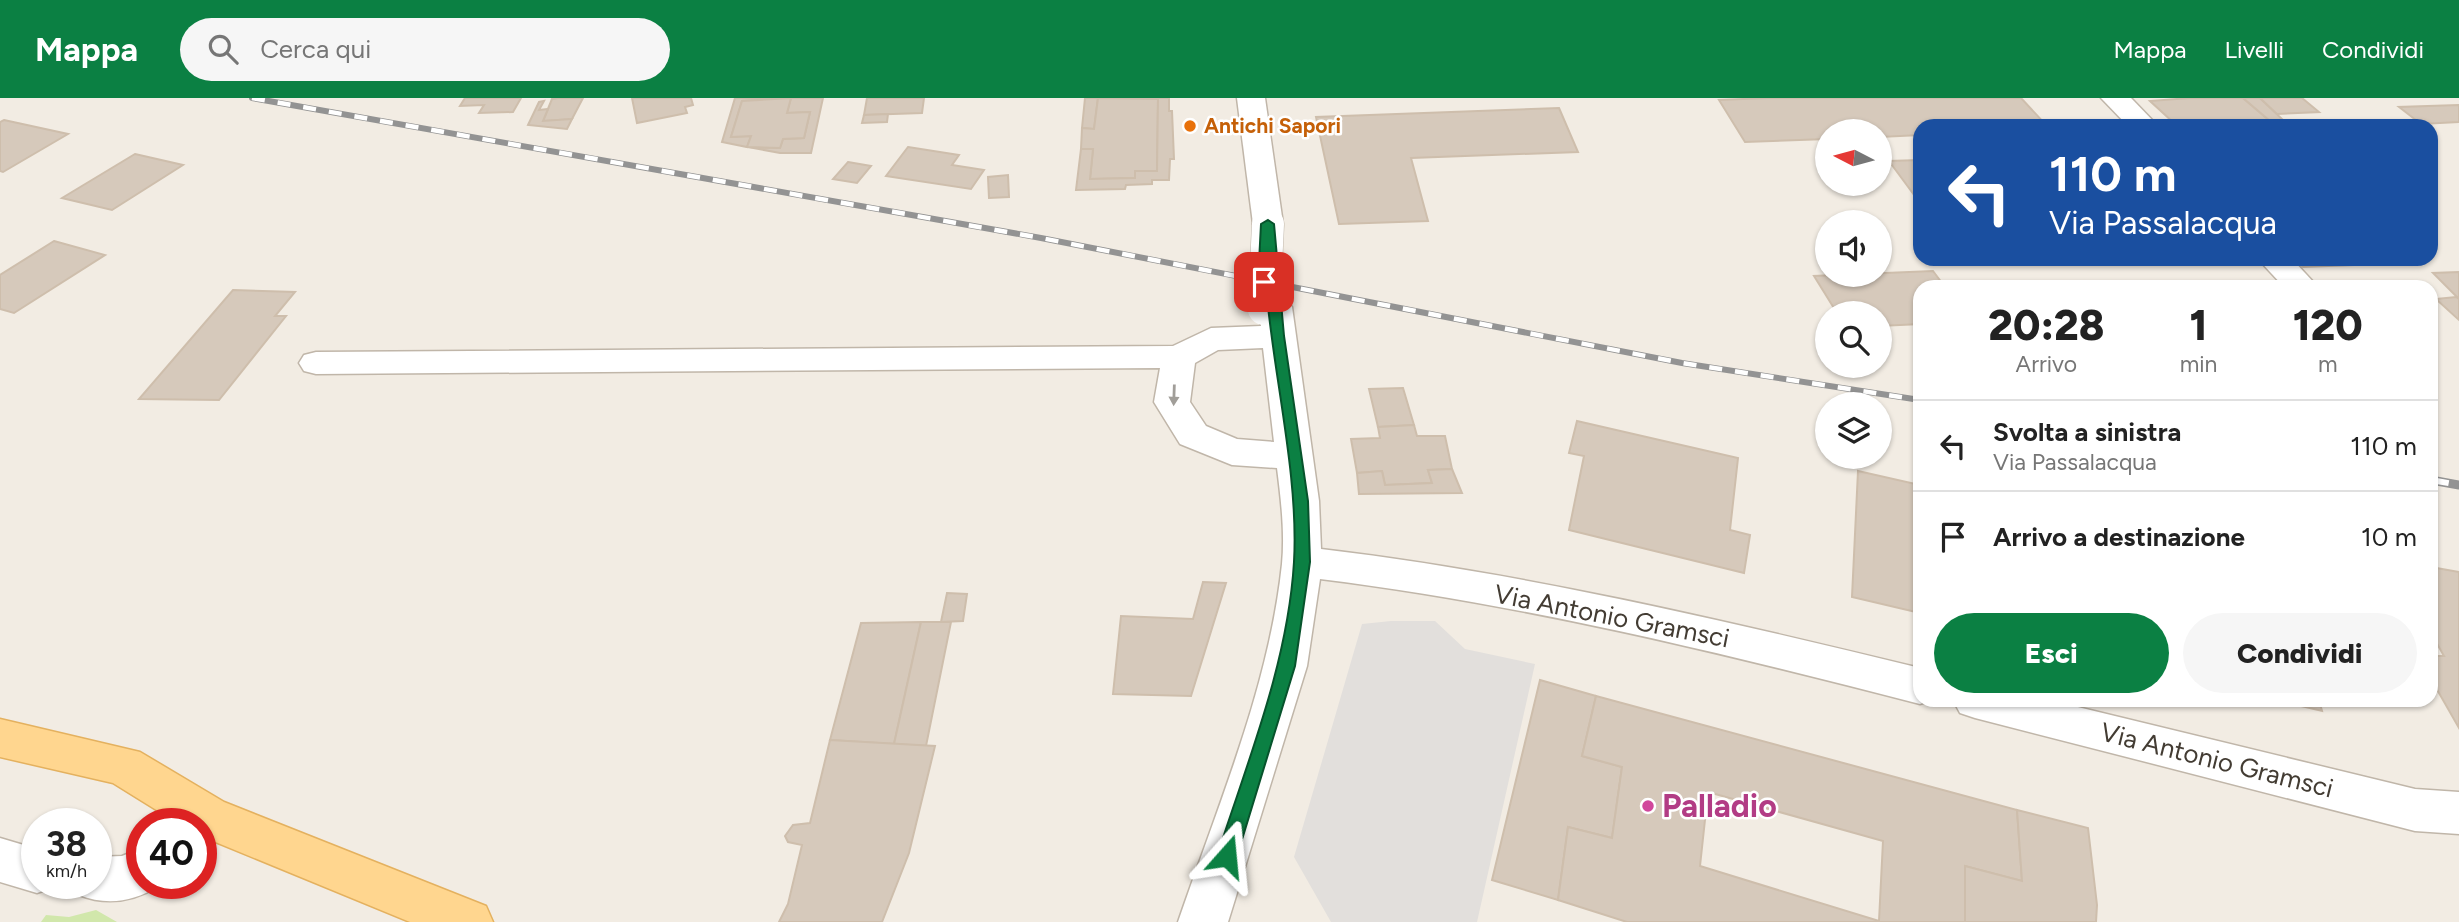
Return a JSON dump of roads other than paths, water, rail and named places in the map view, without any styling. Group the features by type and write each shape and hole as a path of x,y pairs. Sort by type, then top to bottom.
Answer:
{"main road":[{"path":"0,738 124,766 185,808"},
{"path":"217,825 468,922"}],"street":[{"path":"1203,922 1286,666 1302,562 1300,501 1286,456 1270,322 1268,224 1251,98"},
{"path":"2115,98 2137,119"},
{"path":"2281,266 2295,280"},
{"path":"316,363 1179,357 1211,339 1270,322"},
{"path":"1179,357 1172,402 1193,435 1232,452 1286,456"},
{"name":"Via Antonio Gramsci","path":"1302,562 1382,570 1674,625 1913,684"},
{"name":"Via Antonio Gramsci","path":"2003,707 2415,810 2459,813"},
{"path":"0,860 21,866"}],"railway":[{"path":"252,98 1041,238 1682,363 1913,399"},
{"path":"2438,481 2459,485"}],"place":[{"name":"Antichi Sapori","path":"1190,126"},
{"name":"Palladio","path":"1648,806"}]}
